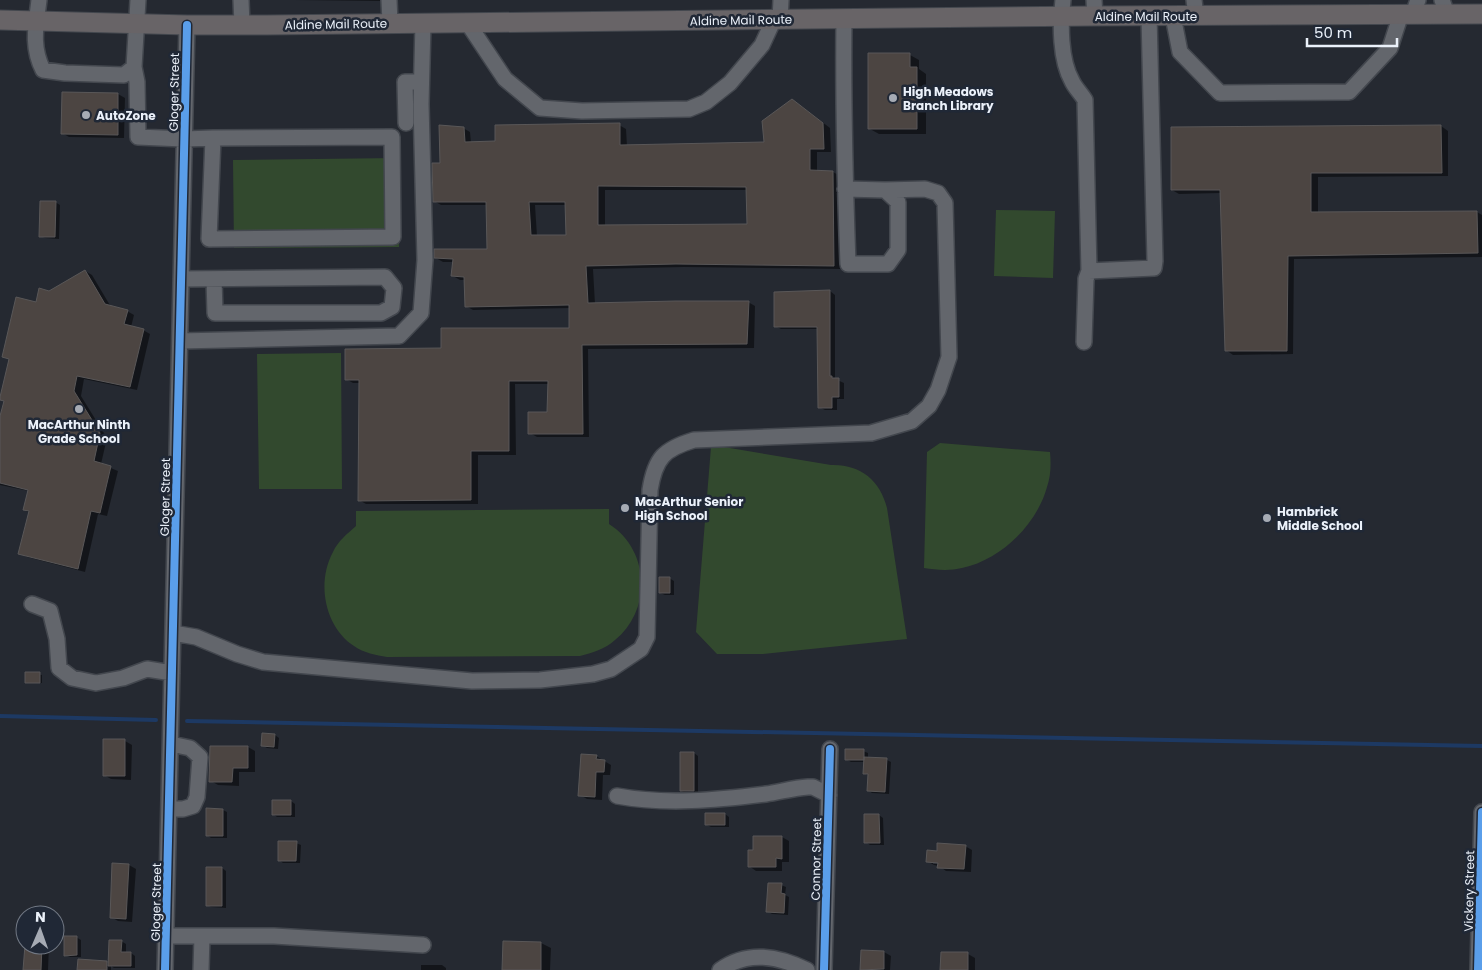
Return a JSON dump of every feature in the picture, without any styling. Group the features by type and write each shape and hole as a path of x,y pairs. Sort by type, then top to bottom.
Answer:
{"main road":[{"name":"Aldine Mail Route","path":"0,20 187,25 423,23 844,18 1062,8 1095,8 1149,16 1173,16 1195,8 1410,9 1445,7 1482,14"}],"street":[{"path":"39,0 35,44 37,59 43,70 65,73 124,75 134,67"},
{"path":"138,0 134,67 137,82 138,137 184,139 392,137 402,131 406,123 405,82 421,82"},
{"path":"241,0 242,25"},
{"path":"389,0 390,23"},
{"path":"467,22 506,79 540,108 582,111 689,109 706,102 730,83 762,45 777,19 781,0"},
{"path":"1062,8 1065,63 1073,83 1085,100 1089,271 1086,279 1084,342"},
{"path":"1173,16 1180,52 1220,94 1349,92 1390,48 1410,9"},
{"path":"1089,271 1154,268 1149,16"},
{"path":"844,18 843,112 848,264 888,264 898,250 898,202 885,190"},
{"path":"180,341 399,336 421,312 425,260 421,121 423,23"},
{"name":"Gloger Street","path":"165,970 187,25"},
{"path":"406,123 421,121"},
{"path":"213,138 209,239 393,237 392,137"},
{"path":"173,634 196,637 264,662 472,681 540,680 593,674 611,669 627,660 641,649 647,637 650,490 652,473 666,452 678,444 694,440 872,432 912,421 929,406 938,390 949,357 945,203 938,193 925,189 845,189"},
{"path":"181,278 384,277 394,288 392,307 381,313 215,313 214,279"},
{"path":"32,604 50,611 58,639 59,668 72,678 96,683 123,678 147,669 172,673"},
{"path":"169,809 183,809 193,806 198,798 200,757 190,748 171,744"},
{"name":"Connor Street","path":"824,970 830,749"},
{"path":"617,796 640,800 668,801 763,794 808,787 813,787 829,795"},
{"name":"Vickery Street","path":"1478,970 1482,812"},
{"path":"166,936 274,936 423,945"},
{"path":"201,970 202,936"},
{"path":"720,970 740,960 758,956 783,960 807,970"}],"green space":[{"path":"398,158 399,247 234,248 233,160"},
{"path":"996,210 1055,211 1053,278 994,276"},
{"path":"341,353 342,489 259,489 257,354"},
{"path":"940,443 1050,452 1047,487 1042,501 1026,527 1003,549 990,557 976,564 953,570 924,568 927,452"},
{"path":"711,447 724,447 851,467 860,471 874,482 884,498 887,508 907,639 763,654 717,654 696,632"},
{"path":"609,509 609,524 623,535 639,564 641,580 640,597 635,613 627,627 615,640 598,650 580,656 387,657 366,652 354,646 336,628 330,616 326,604 325,590 328,564 337,544 356,526 356,511"}],"building":[{"name":"High Meadows Branch Library","path":"868,53 910,53 910,67 917,67 917,129 868,129"},
{"path":"62,92 118,93 118,135 61,134"},
{"path":"792,99 823,123 824,149 810,149 810,170 833,171 834,266 676,264 586,266 588,303 749,301 747,344 582,345 583,434 528,434 528,412 547,412 548,381 509,381 509,451 471,451 471,500 358,501 359,380 345,380 345,349 441,348 441,328 569,328 569,305 465,307 464,277 451,276 453,259 434,258 434,249 487,249 486,202 433,202 432,163 440,163 439,125 464,127 465,142 495,141 495,125 620,123 620,145 764,142 762,121","holes":["598,186 746,187 747,224 598,225","529,202 565,202 566,235 531,235"]},
{"path":"1441,125 1442,173 1311,173 1311,212 1477,211 1478,253 1288,256 1287,351 1225,351 1220,190 1171,190 1171,127"},
{"path":"40,201 56,201 55,237 39,237"},
{"path":"85,270 105,304 128,310 124,324 144,329 130,387 77,376 74,391 100,433 94,461 111,466 100,513 91,511 78,569 18,554 29,511 23,510 28,490 0,483 0,416 4,401 0,400 0,397 9,359 2,357 16,297 36,302 39,288 49,291"},
{"path":"830,290 830,376 832,378 839,378 839,397 832,397 832,408 818,408 817,327 774,327 774,292"},
{"path":"659,577 670,577 670,593 659,593"},
{"path":"25,672 40,672 40,683 25,683"},
{"path":"262,733 275,734 274,747 261,746"},
{"path":"103,739 125,739 125,776 103,776"},
{"path":"210,746 248,746 248,768 233,768 232,782 209,782"},
{"path":"845,749 864,749 864,760 845,760"},
{"path":"680,752 694,752 694,791 680,791"},
{"path":"581,754 597,755 596,759 605,760 604,772 596,772 595,797 578,796"},
{"path":"864,757 887,758 885,792 867,791 868,774 863,774"},
{"path":"272,800 291,800 291,815 272,815"},
{"path":"206,808 223,809 223,836 206,836"},
{"path":"705,813 725,813 725,825 705,825"},
{"path":"864,814 879,814 880,843 864,843"},
{"path":"753,836 782,836 782,859 776,858 776,867 748,867 748,850 753,850"},
{"path":"278,841 297,841 296,861 278,861"},
{"path":"937,843 966,845 964,869 937,868 938,863 926,862 927,850 937,851"},
{"path":"112,863 129,864 126,919 110,918"},
{"path":"206,867 222,867 222,906 206,906"},
{"path":"768,883 782,883 781,893 785,894 784,913 766,912"},
{"path":"65,936 77,936 77,955 64,956"},
{"path":"109,940 122,940 121,952 131,952 131,966 108,966"},
{"path":"503,941 541,942 541,970 502,970"},
{"path":"861,950 884,951 884,969 860,970"},
{"path":"941,952 968,952 968,970 940,970"},
{"path":"24,955 42,955 41,970 23,970"},
{"path":"78,959 107,961 107,970 77,970"}],"waterway":[{"path":"0,716 156,720"},
{"path":"187,721 1482,746"}],"cycle path":[{"path":"165,970 187,25"},
{"path":"824,970 830,749"},
{"path":"1478,970 1482,812"}],"place":[{"name":"High Meadows Branch Library","path":"893,98"},
{"name":"AutoZone","path":"86,115"},
{"name":"MacArthur Ninth Grade School","path":"79,409"},
{"name":"MacArthur Senior High School","path":"625,508"},
{"name":"Hambrick Middle School","path":"1267,518"}]}
